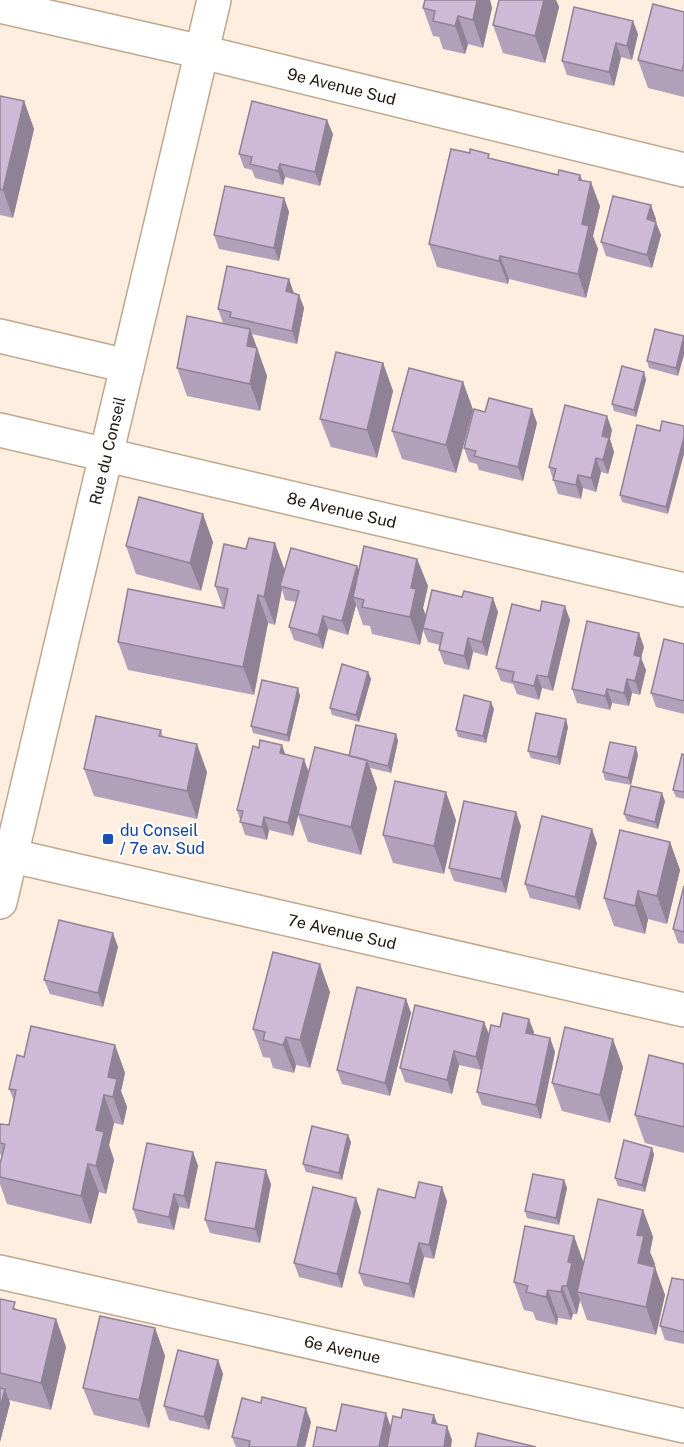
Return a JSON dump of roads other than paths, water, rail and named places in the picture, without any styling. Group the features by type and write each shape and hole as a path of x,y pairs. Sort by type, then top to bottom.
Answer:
{"street":[{"name":"Rue du Conseil","path":"0,902 5,854 106,455 214,0"},
{"name":"9e Avenue Sud","path":"0,6 202,52 684,170"},
{"path":"0,336 127,366"},
{"name":"8e Avenue Sud","path":"0,430 684,590"},
{"name":"7e Avenue Sud","path":"5,854 684,1010"},
{"name":"6e Avenue","path":"0,1272 684,1426"}],"place":[{"name":"du Conseil / 7e av. Sud","path":"108,839"}]}
